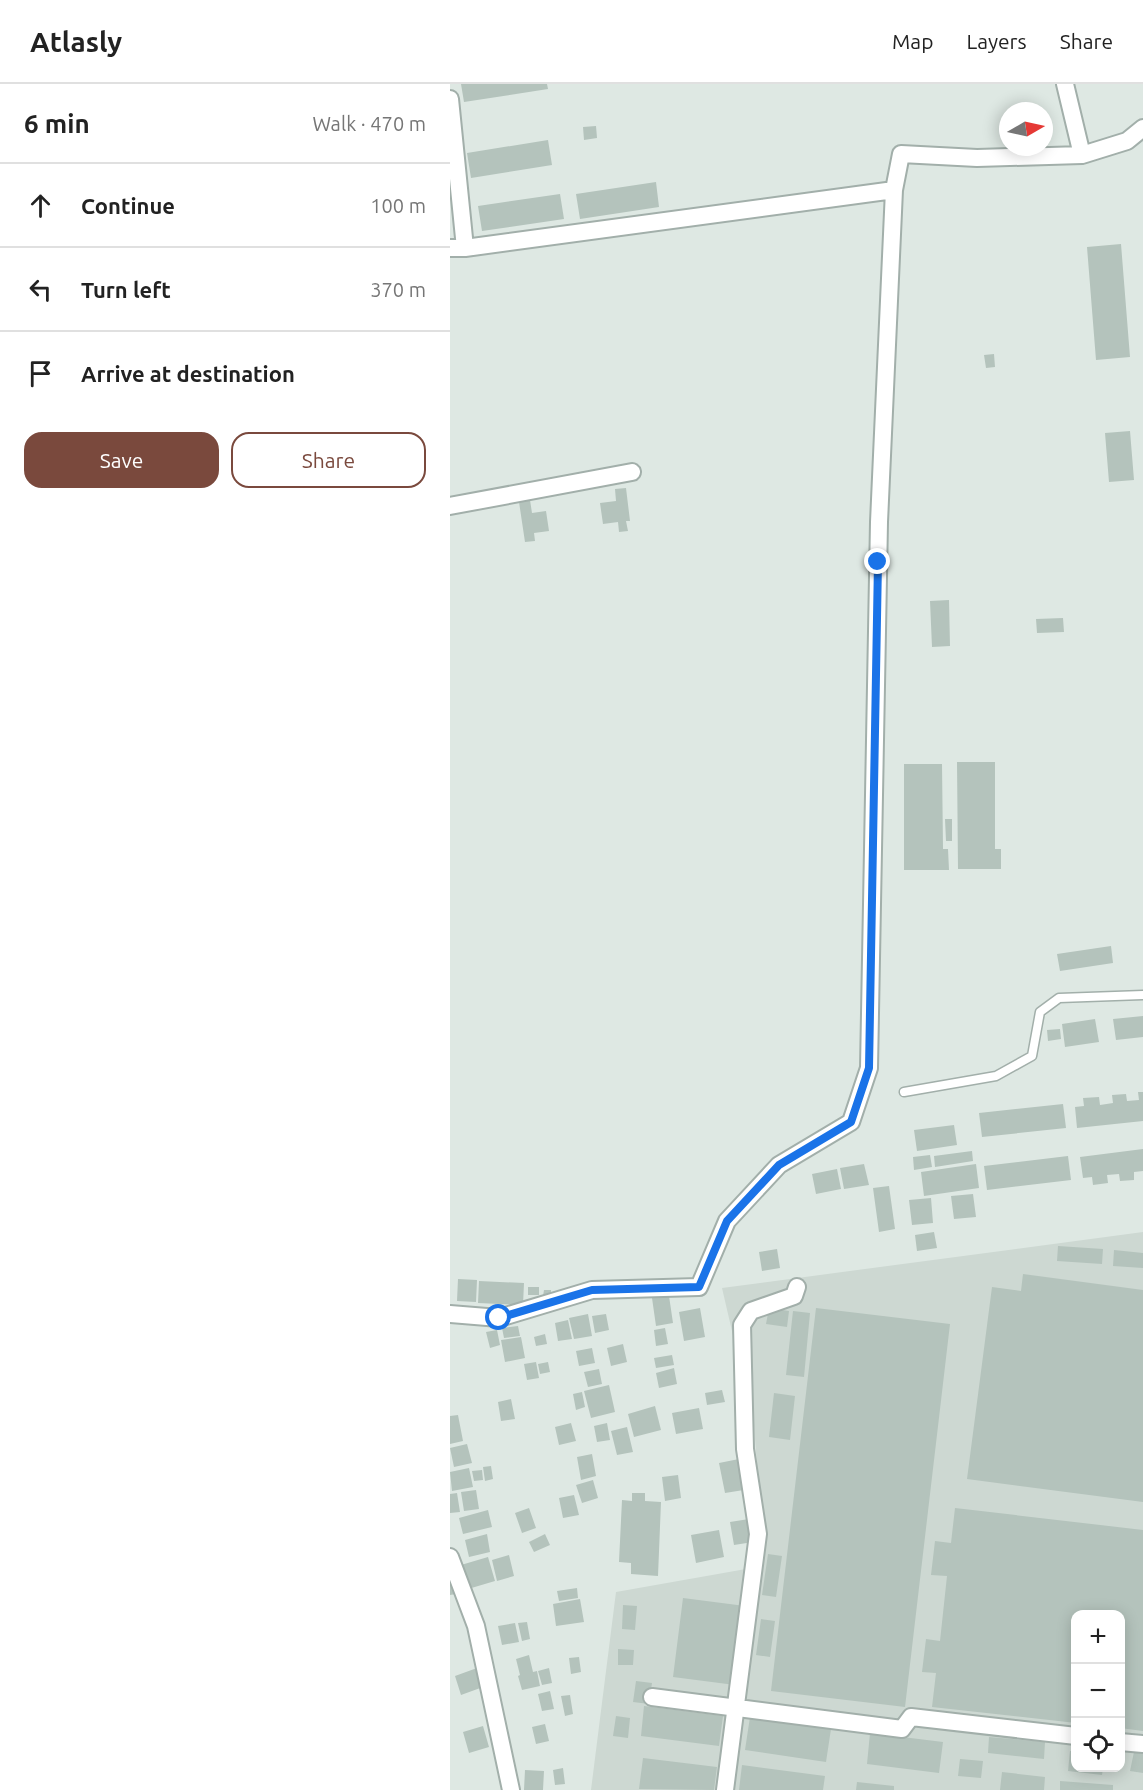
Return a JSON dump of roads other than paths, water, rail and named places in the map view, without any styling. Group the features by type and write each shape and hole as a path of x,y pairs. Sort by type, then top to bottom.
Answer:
{"street":[{"path":"1065,84 1082,155"},
{"path":"450,99 457,248 894,190"},
{"path":"450,1314 499,1318 592,1290 699,1287 727,1221 779,1165 851,1122 869,1068 879,542 894,190 901,154 978,158 1082,155 1126,141 1143,128"},
{"path":"450,506 632,472"},
{"path":"726,1790 759,1534 745,1449 742,1325 751,1311 794,1296 796,1287"},
{"path":"450,1557 476,1626 511,1790"},
{"path":"652,1696 902,1729 910,1717 1071,1735"},
{"path":"1125,1742 1143,1744"}],"lane":[{"path":"904,1092 996,1076 1032,1056 1040,1012 1059,998 1143,995"}]}
